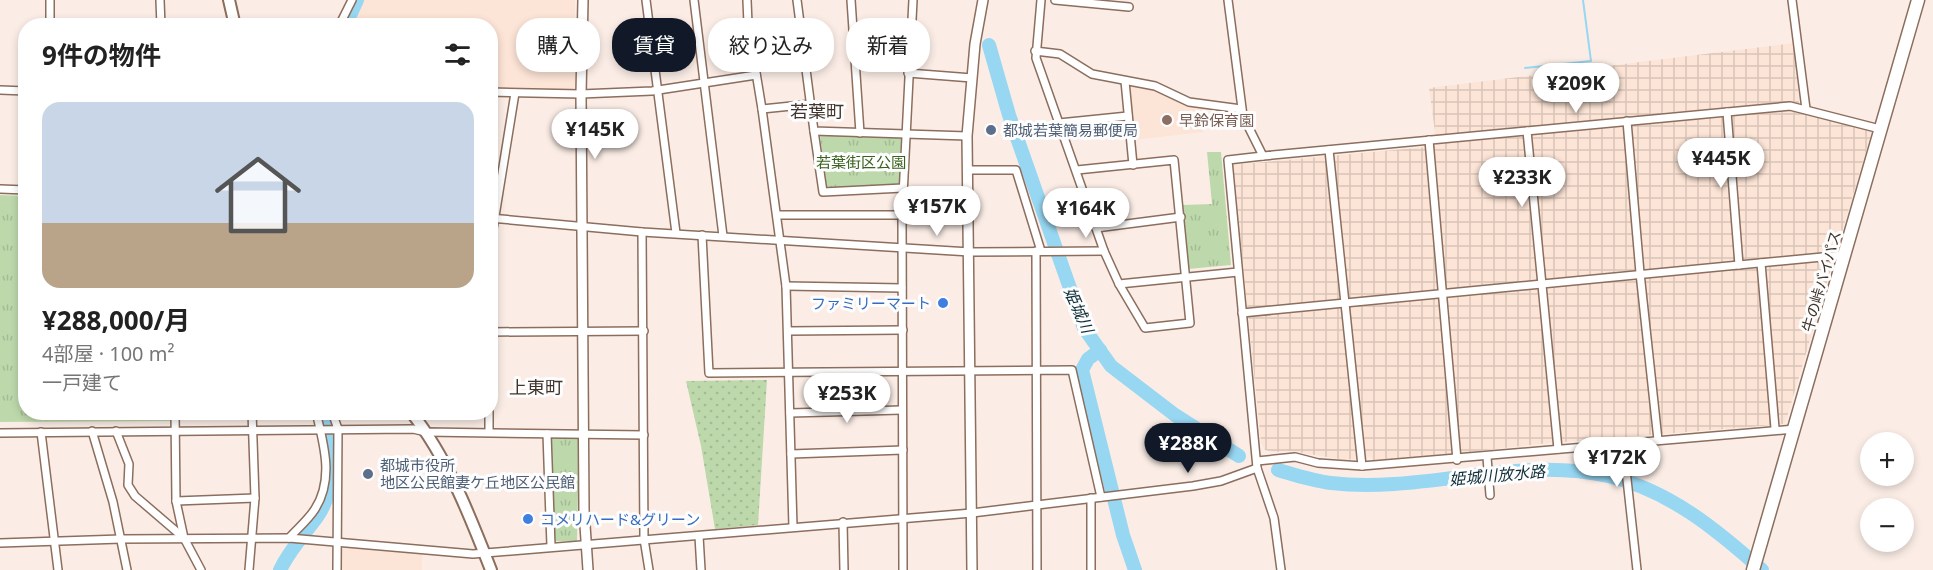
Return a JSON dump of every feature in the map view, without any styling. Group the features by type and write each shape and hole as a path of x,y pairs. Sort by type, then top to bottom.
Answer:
{"highway":[{"name":"牛の峠バイパス","path":"1753,570 1918,0"}],"main road":[{"path":"229,0 233,18"},
{"path":"417,420 426,432 491,570"}],"street":[{"path":"50,0 50,18"},
{"path":"160,0 161,18"},
{"path":"343,18 352,0"},
{"path":"583,0 580,94 583,227 584,544 588,570"},
{"path":"646,0 676,233"},
{"path":"694,0 723,236"},
{"path":"747,0 786,286 793,527"},
{"path":"797,0 823,192 903,188"},
{"path":"851,0 860,133"},
{"path":"903,570 902,215 913,0"},
{"path":"972,570 967,136 972,78 983,0"},
{"path":"1041,0 1035,51 1104,251 1119,284 1145,327 1190,323 1174,160 1077,170"},
{"path":"1055,0 1129,8"},
{"path":"1228,0 1244,123 1263,156"},
{"path":"1792,0 1806,109"},
{"path":"1035,51 1060,54 1092,74 1155,86 1189,102 1241,109"},
{"path":"908,74 972,78"},
{"path":"498,92 580,94 656,90 756,75"},
{"path":"1125,81 1133,165"},
{"path":"0,90 18,91"},
{"path":"498,190 515,93"},
{"path":"762,109 811,104"},
{"path":"1281,570 1274,518 1257,464 1228,160 1790,106 1880,129"},
{"path":"1727,112 1739,265"},
{"path":"1059,123 1128,116"},
{"path":"1627,121 1658,440"},
{"path":"814,131 967,136"},
{"path":"1527,131 1558,449"},
{"path":"1429,140 1457,460"},
{"path":"1329,150 1362,466"},
{"path":"967,170 1017,170 1038,251 1037,570"},
{"path":"0,189 18,190"},
{"path":"777,215 902,215"},
{"path":"1096,228 1181,217"},
{"path":"498,218 642,232 970,252 1104,251"},
{"path":"642,232 644,539 649,570"},
{"path":"702,235 709,373 1072,370 1105,496"},
{"path":"1242,313 1843,255"},
{"path":"1761,263 1775,428"},
{"path":"1119,284 1238,272"},
{"path":"786,286 902,288"},
{"path":"498,332 644,330"},
{"path":"788,331 903,330"},
{"path":"790,413 902,410"},
{"path":"175,420 176,501 184,538 201,570"},
{"path":"249,570 255,498 252,420"},
{"path":"290,538 315,509 322,491 327,456 318,420"},
{"path":"334,420 336,429 337,570"},
{"path":"489,420 489,431"},
{"path":"0,543 122,538 252,537 303,539 338,544 473,554 972,513 1209,483 1257,464 1294,458 1362,466 1457,460 1775,428 1795,429"},
{"path":"0,433 175,429 413,429 426,432 489,431 644,435"},
{"path":"92,431 122,538 127,570"},
{"path":"116,431 129,465 128,485 135,496 184,538"},
{"path":"41,432 58,570"},
{"path":"547,434 551,546"},
{"path":"1623,443 1628,471 1637,570"},
{"path":"792,454 903,450"},
{"path":"1487,457 1490,495"},
{"path":"176,501 255,498"},
{"path":"1091,498 1091,570"},
{"path":"843,522 844,570"},
{"path":"699,536 701,570"}],"shaded area":[{"path":"364,0 575,0 575,18 516,18 516,72 575,72 575,84 572,90 498,90 498,18 354,18"},
{"path":"1794,43 1800,113 1872,131 1785,424 1539,444 1373,463 1371,457 1345,460 1291,451 1265,450 1261,443 1233,165 1437,146 1429,88"},
{"name":"早鈴保育園","path":"1128,85 1154,89 1185,104 1205,108 1203,132 1133,140"},
{"path":"345,547 422,553 422,570 341,570 341,551"}],"green space":[{"name":"若葉街区公園","path":"820,135 901,138 899,186 827,189"},
{"path":"1207,152 1221,152 1231,265 1188,269 1182,205 1212,204"},
{"path":"0,195 18,196 18,420 170,421 0,422"},
{"path":"767,380 758,525 715,529 701,446 686,381"},
{"path":"551,437 579,439 577,541 552,541"}],"waterway":[{"path":"349,18 357,0"},
{"path":"1525,68 1591,61 1583,0"},
{"name":"姫城川","path":"989,45 1009,115 1084,328 1111,366 1175,415 1239,456"},
{"name":"姫城川","path":"1100,350 1088,359 1082,370 1123,535 1135,570"},
{"path":"280,570 317,517 329,492 332,465 325,420"},
{"name":"姫城川放水路","path":"1278,470 1324,482 1366,485 1400,484 1539,470 1573,471 1608,476 1630,482 1672,501 1710,526 1762,570"}],"place":[{"name":"早鈴保育園","path":"1167,120"},
{"name":"都城若葉簡易郵便局","path":"991,130"},
{"name":"ファミリーマート","path":"943,303"},
{"name":"都城市役所 地区公民館妻ケ丘地区公民館","path":"368,474"},
{"name":"コメリハード&グリーン","path":"528,519"}],"district":[{"name":"若葉町","path":"817,111"},
{"name":"上東町","path":"536,387"}]}
